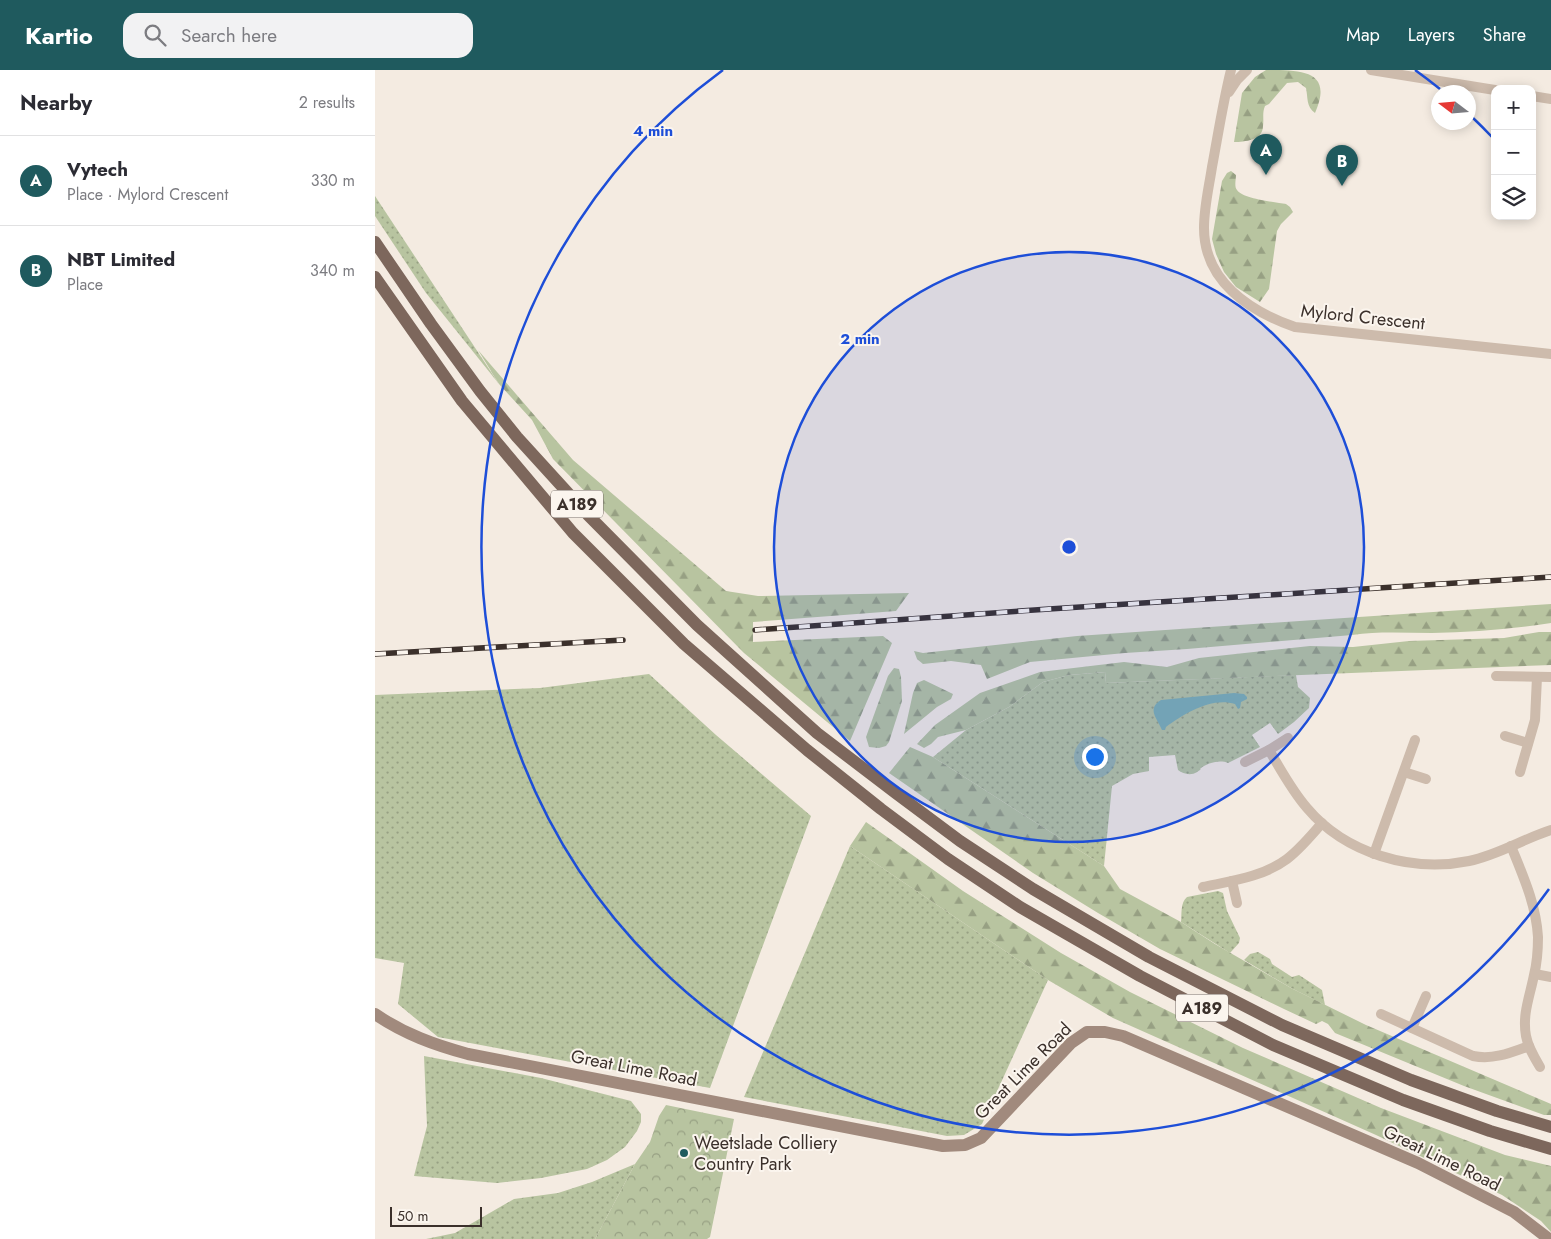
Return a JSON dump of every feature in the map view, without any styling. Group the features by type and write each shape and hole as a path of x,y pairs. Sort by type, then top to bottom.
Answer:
{"main road":[{"name":"A189","path":"375,242 480,391 523,444 588,515 697,625 817,733 897,794 960,841 1033,889 1149,957 1273,1020 1411,1080 1497,1111 1551,1127"},
{"name":"A189","path":"375,277 462,401 573,532 684,644 807,750 881,809 949,859 1020,907 1140,976 1265,1041 1403,1100 1490,1131 1551,1150"},
{"name":"Great Lime Road","path":"375,1014 415,1037 441,1047 468,1054 943,1146 965,1145 981,1138 1071,1043 1087,1032 1105,1032 1123,1036 1418,1163 1514,1212 1549,1239"}],"street":[{"name":"Mylord Crescent","path":"1231,70 1205,208 1205,245 1210,263 1220,280 1246,303 1274,320 1295,327 1551,354"},
{"path":"1224,102 1237,80 1247,70"},
{"path":"1371,70 1491,89"},
{"path":"1536,97 1551,99"},
{"path":"1496,676 1551,677"},
{"path":"1520,772 1536,711 1537,677"},
{"path":"1505,736 1529,743"},
{"path":"1245,762 1288,738"},
{"path":"1375,854 1415,740"},
{"path":"1269,750 1293,791 1322,823 1343,839 1375,854 1412,863 1440,865 1471,860 1551,830"},
{"path":"1404,772 1426,780"},
{"path":"1203,887 1262,872 1286,860 1306,842 1322,823"},
{"path":"1511,846 1525,879 1534,908 1538,939 1535,974 1527,1003 1525,1026 1529,1046 1541,1067"},
{"path":"1232,881 1237,902"},
{"path":"1535,974 1551,978"},
{"path":"1411,1028 1426,996"},
{"path":"1381,1014 1459,1051 1479,1058 1501,1056 1529,1046"}],"green space":[{"path":"1266,70 1302,72 1311,75 1317,80 1320,88 1320,99 1315,113 1309,105 1306,88 1298,82 1287,83 1269,104 1265,106 1260,134 1248,141 1234,142 1242,93 1255,77"},
{"path":"1231,171 1236,175 1236,187 1240,193 1260,200 1286,204 1293,212 1277,231 1269,289 1260,302 1236,287 1224,272 1212,239 1222,181 1227,173"},
{"path":"375,196 499,384 426,293 375,216"},
{"path":"478,350 573,460 726,591 758,596 909,593 896,611 753,622 753,642 883,636 892,643 850,741 744,653 553,459 532,420 499,384"},
{"path":"1551,604 1551,623 1507,629 1432,633 1372,633 1030,662 987,679 981,665 951,661 923,664 917,659 914,651 923,653 1077,636"},
{"path":"1539,632 1551,632 1551,665 1105,683 1106,672 1069,675 1043,682 1009,707 966,730 938,737 924,748 917,744 935,725 980,693 1040,672 1124,662 1167,667 1199,658 1310,646 1353,647 1409,641 1504,638"},
{"path":"894,668 899,669 901,677 902,701 889,742 886,746 879,748 869,747 866,737 888,676"},
{"path":"1106,672 1105,683 1296,675 1298,687 1310,698 1309,708 1278,734 1270,723 1252,735 1260,747 1228,763 1213,763 1202,767 1195,773 1187,774 1178,770 1175,755 1149,757 1149,771 1133,774 1112,786 1104,866 933,757 966,730 1009,707 1043,682 1069,675"},
{"path":"649,674 716,735 811,816 710,1088 438,1037 398,1004 404,963 375,958 375,695 540,688"},
{"path":"924,680 953,694 951,699 937,707 904,734 913,693 917,683"},
{"path":"910,747 933,757 1104,866 1120,889 1181,922 1291,988 1366,1025 1551,1104 1551,1115 1544,1115 1464,1086 1335,1033 1328,1024 1322,1021 1316,1024 1160,949 1033,873 889,773"},
{"path":"866,822 963,891 1061,953 1130,992 1243,1048 1381,1108 1505,1155 1551,1166 1551,1232 1541,1221 1502,1195 1376,1135 1113,1018 1048,980 850,846"},
{"path":"850,846 1048,980 982,1124 964,1135 947,1136 744,1097"},
{"path":"1218,891 1223,893 1227,911 1240,938 1239,943 1230,953 1181,922 1182,905 1187,897"},
{"path":"1258,952 1292,977 1299,975 1322,990 1325,1005 1291,988 1244,960 1250,954"},
{"path":"424,1056 541,1078 631,1101 641,1114 641,1122 625,1147 607,1160 587,1169 541,1178 497,1183 414,1176 427,1126"},
{"path":"666,1105 734,1119 710,1237 707,1239 595,1239 635,1164 650,1142 659,1116"},
{"path":"635,1164 595,1239 426,1239 455,1233 514,1199 558,1193 592,1182"}],"water":[{"path":"1234,693 1244,694 1247,697 1247,699 1241,702 1240,708 1238,709 1235,704 1226,702 1207,705 1181,717 1166,727 1165,730 1162,730 1154,714 1154,707 1161,700"}],"railway":[{"path":"755,630 1551,577"},
{"path":"375,654 623,640"}],"place":[{"name":"Vytech","path":"1266,175"},
{"name":"NBT Limited","path":"1342,186"},
{"name":"Weetslade Colliery Country Park","path":"684,1153"}]}
